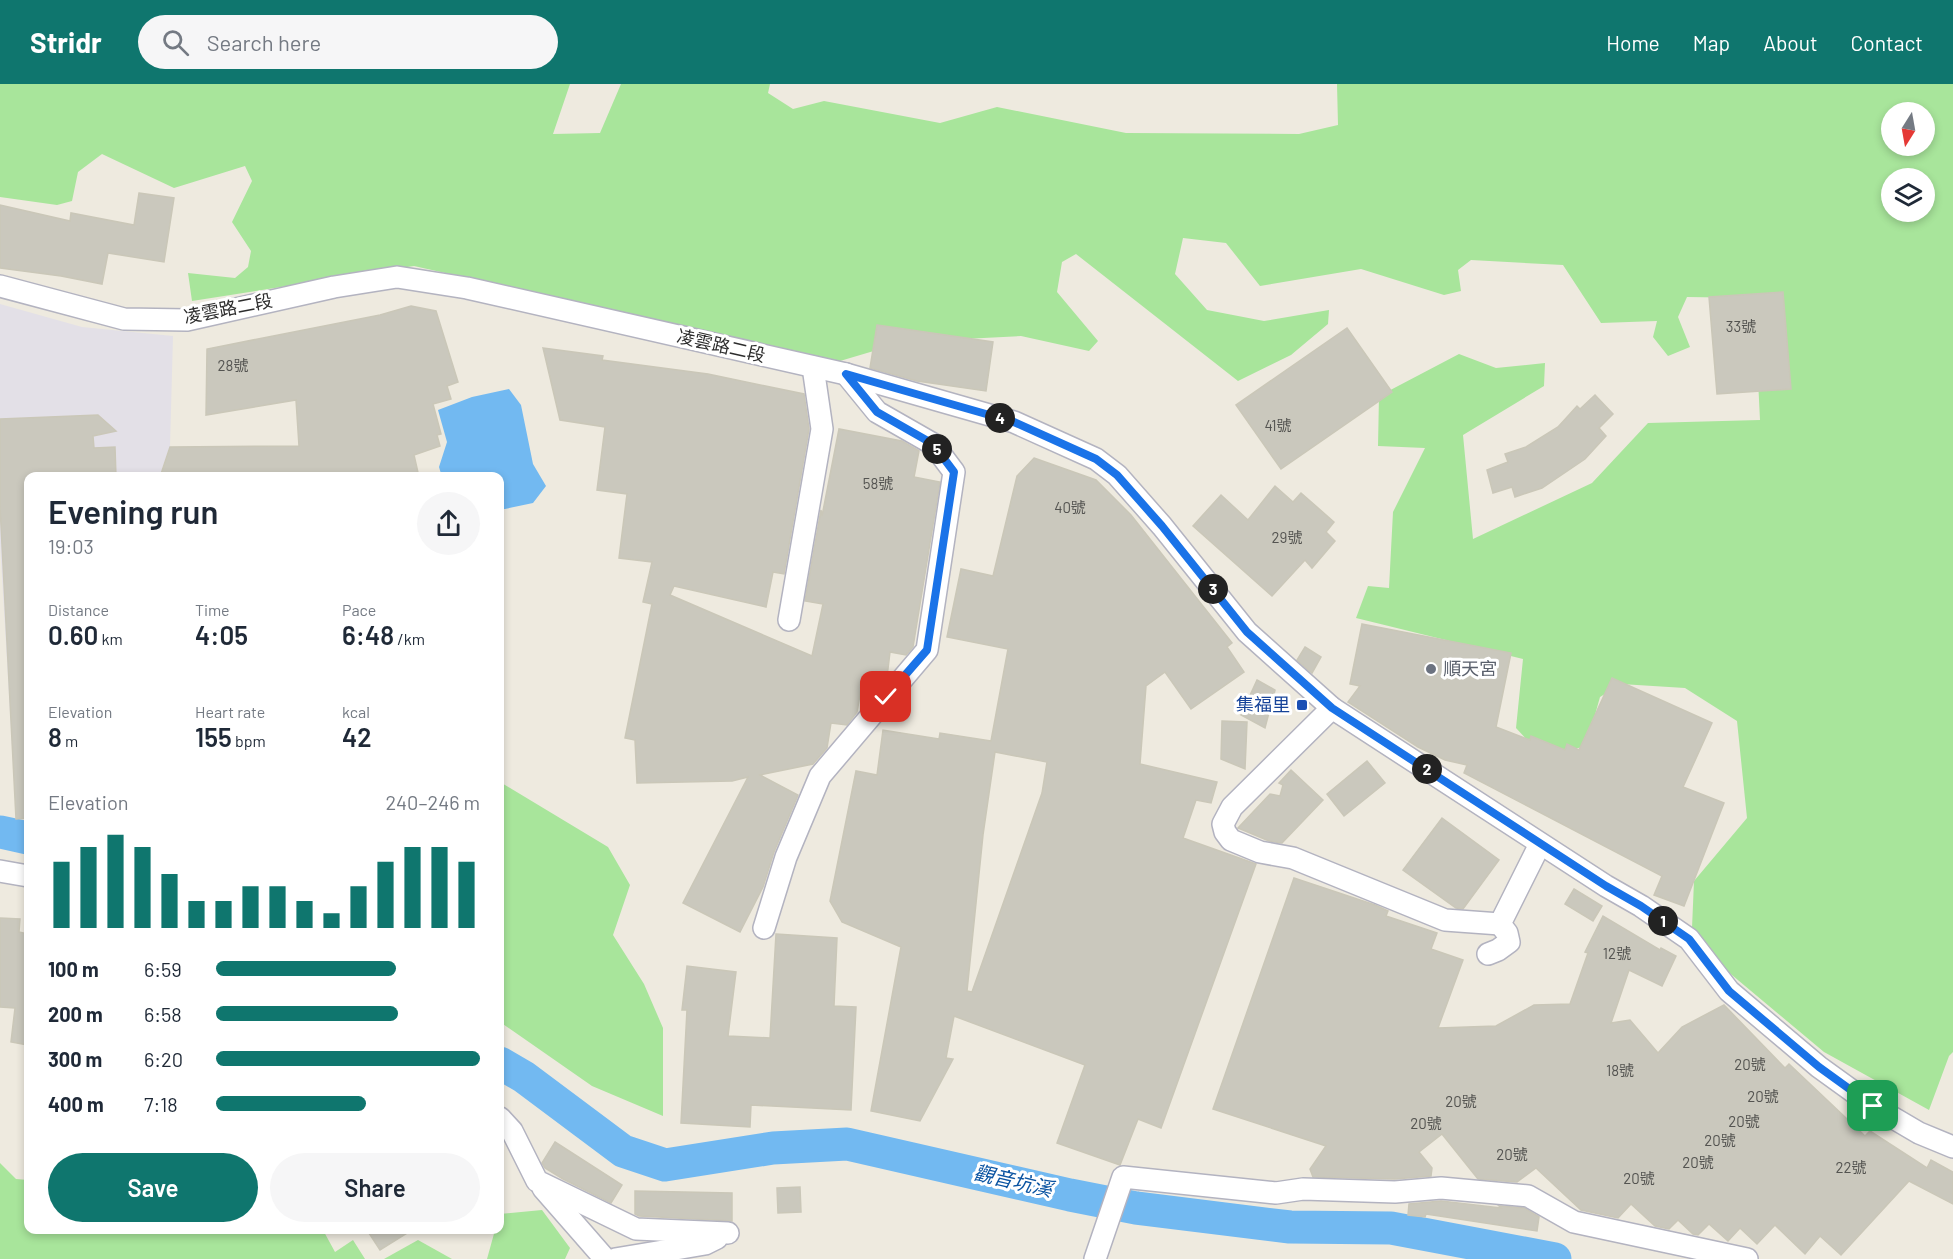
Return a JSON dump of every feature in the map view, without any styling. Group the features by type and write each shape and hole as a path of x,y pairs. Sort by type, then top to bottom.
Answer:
{"street":[{"name":"凌雲路二段","path":"0,286 124,319 187,320 334,288 397,277 468,288 846,374 1014,422 1096,459 1117,475 1162,526 1247,632 1332,708 1689,939 1729,991 1819,1067 1873,1106 1919,1133 1953,1147"},
{"path":"789,620 822,429 813,367"},
{"path":"764,928 786,857 820,776 927,650 954,472 933,444 877,412 846,374"},
{"path":"1332,708 1232,807 1223,824 1225,832 1231,840 1260,852 1293,858 1444,920 1500,924 1507,933 1509,942 1488,954"},
{"path":"1500,924 1540,844"},
{"path":"0,871 24,875"},
{"path":"504,1122 512,1131 537,1181 606,1259"},
{"path":"1095,1259 1123,1177 1276,1193 1303,1189 1395,1192 1442,1188 1528,1196 1574,1222 1748,1259"},
{"path":"537,1181 636,1228 728,1233 705,1244 615,1259"}],"shaded area":[{"path":"0,304 82,327 173,336 170,447 162,472 24,472 24,800 15,797 0,543"}],"green space":[{"path":"0,84 570,84 553,134 600,133 621,84 770,84 768,93 793,109 824,101 940,123 997,107 1126,133 1299,134 1338,125 1337,84 1953,84 1953,1052 1949,1056 1929,1110 1824,1052 1714,960 1692,928 1694,881 1747,818 1737,721 1685,688 1621,684 1600,697 1586,747 1539,753 1516,728 1523,659 1356,618 1368,586 1389,588 1393,512 1425,448 1378,446 1379,396 1459,354 1496,368 1545,363 1544,386 1463,435 1473,539 1592,483 1648,423 1760,420 1754,298 1687,297 1678,317 1690,347 1668,356 1653,337 1657,321 1601,323 1563,265 1471,260 1458,270 1461,291 1444,295 1361,269 1260,286 1226,243 1183,238 1175,274 1207,310 1264,321 1329,310 1328,324 1291,355 1238,381 1076,254 1062,262 1057,292 1098,341 1089,351 1021,336 904,342 840,361 414,266 192,301 188,273 235,278 248,267 251,251 232,222 252,181 245,166 174,188 102,154 78,172 72,201 57,205 0,197"},
{"path":"504,784 608,847 630,885 613,935 644,984 663,1028 663,1116 592,1086 504,1025"},
{"path":"0,1163 16,1179 24,1180 24,1234 325,1234 335,1252 353,1240 365,1259 0,1259"},
{"path":"542,1210 570,1248 565,1259 487,1259 494,1234 504,1234 504,1214"},
{"path":"418,1240 452,1259 384,1259"}],"water":[{"path":"509,389 521,405 533,464 546,486 533,503 504,509 504,472 440,472 439,467 447,442 438,410 472,397"}],"building":[{"path":"139,193 174,198 164,262 108,253 102,284 0,268 0,205 70,221 71,213 134,225"},
{"path":"1783,292 1791,389 1717,394 1709,297"},
{"path":"411,306 436,311 458,382 447,386 451,399 433,404 441,434 437,435 440,446 414,455 418,472 162,472 170,447 299,446 296,400 206,415 207,349 380,315"},
{"path":"877,325 993,342 986,391 917,381 870,368"},
{"path":"1347,328 1392,392 1281,469 1236,405"},
{"path":"543,348 603,356 602,360 708,374 804,394 809,429 784,574 773,572 766,607 674,586 670,595 812,656 823,604 805,601 821,510 822,516 839,429 902,441 919,451 914,477 940,482 913,647 906,655 890,652 887,677 876,690 861,689 857,712 847,725 831,723 827,748 813,764 760,775 798,795 774,852 763,887 740,932 683,903 748,777 732,781 637,783 635,740 625,738 652,604 643,602 652,562 619,558 627,494 597,490 605,427 560,420"},
{"path":"1595,395 1613,414 1599,428 1606,436 1585,459 1542,488 1515,497 1512,487 1493,493 1487,470 1508,462 1505,454 1526,447 1558,427 1577,406 1580,409"},
{"path":"98,415 116,431 93,436 94,448 115,447 116,472 24,472 24,818 16,819 0,506 0,419"},
{"path":"1034,458 1096,480 1131,515 1232,643 1227,647 1244,672 1191,709 1165,672 1146,686 1140,764 1217,782 1211,803 1196,800 1183,838 1256,864 1161,1128 1138,1119 1120,1165 1057,1143 1085,1065 954,1016 946,1058 953,1059 920,1121 871,1111 901,947 842,922 830,901 856,771 877,775 883,730 939,739 940,733 991,741 1008,649 947,637 961,569 993,576 1017,476","holes":["995,752 1047,762 1042,793 972,992 967,991 983,835"]},
{"path":"1275,486 1293,502 1301,493 1334,522 1326,532 1335,541 1312,568 1305,560 1272,596 1193,526 1221,495 1248,520"},
{"path":"1362,624 1511,653 1496,727 1530,740 1531,736 1565,750 1567,744 1579,750 1612,678 1712,723 1683,787 1724,803 1684,906 1654,895 1662,876 1464,773 1467,765 1445,760 1418,747 1348,702 1360,686 1350,684"},
{"path":"1305,647 1321,657 1312,673 1297,660"},
{"path":"1257,680 1275,690 1265,728 1241,715"},
{"path":"1222,721 1247,722 1245,769 1221,759"},
{"path":"1367,761 1385,783 1344,816 1327,794"},
{"path":"1291,770 1323,800 1282,843 1269,841 1238,828 1270,794 1280,796 1283,785 1279,783"},
{"path":"1442,818 1499,860 1463,909 1456,908 1403,870"},
{"path":"1294,878 1375,905 1388,911 1386,916 1437,933 1431,949 1463,960 1438,1028 1496,1026 1534,1005 1570,1004 1588,953 1585,952 1603,916 1660,950 1661,948 1676,956 1662,986 1629,970 1611,1023 1630,1020 1658,1053 1682,1027 1724,1005 1785,1068 1789,1064 1865,1136 1870,1131 1927,1168 1931,1160 1953,1172 1953,1204 1909,1181 1841,1255 1820,1236 1805,1254 1775,1225 1757,1244 1740,1228 1728,1241 1709,1224 1698,1235 1693,1234 1678,1220 1669,1229 1655,1226 1631,1204 1618,1218 1581,1210 1536,1168 1517,1182 1478,1179 1442,1134 1419,1152 1432,1168 1431,1176 1395,1179 1313,1177 1310,1169 1326,1146 1213,1109"},
{"path":"1574,889 1602,906 1593,921 1565,904"},
{"path":"0,918 20,919 19,932 24,933 24,1044 11,1042 15,1008 0,1007"},
{"path":"776,934 837,938 834,1006 856,1007 851,1110 751,1105 750,1127 681,1123 687,1010 682,1010 687,966 736,972 728,1036 770,1038"},
{"path":"555,1142 622,1185 611,1203 545,1168 542,1163"},
{"path":"800,1187 801,1212 778,1213 777,1188"},
{"path":"635,1191 732,1193 732,1221 639,1216 635,1214"},
{"path":"1441,1201 1501,1208 1499,1206 1524,1208 1539,1217 1537,1231 1426,1214 1425,1217 1408,1215 1409,1204"},
{"path":"370,1234 406,1234 380,1250"}],"waterway":[{"name":"觀音坑溪","path":"0,832 24,837"},
{"name":"觀音坑溪","path":"504,1065 524,1077 623,1151 665,1165 773,1148 847,1144 1136,1208 1290,1227 1391,1228 1555,1259"}],"place":[{"name":"順天宮","path":"1431,669"},
{"name":"集福里","path":"1302,705"}],"route":[{"path":"886,697 927,650 954,472 933,444 877,412 846,374 1014,422 1096,459 1117,475 1162,526 1247,632 1332,708 1689,939 1729,991 1819,1067 1873,1106"}]}
